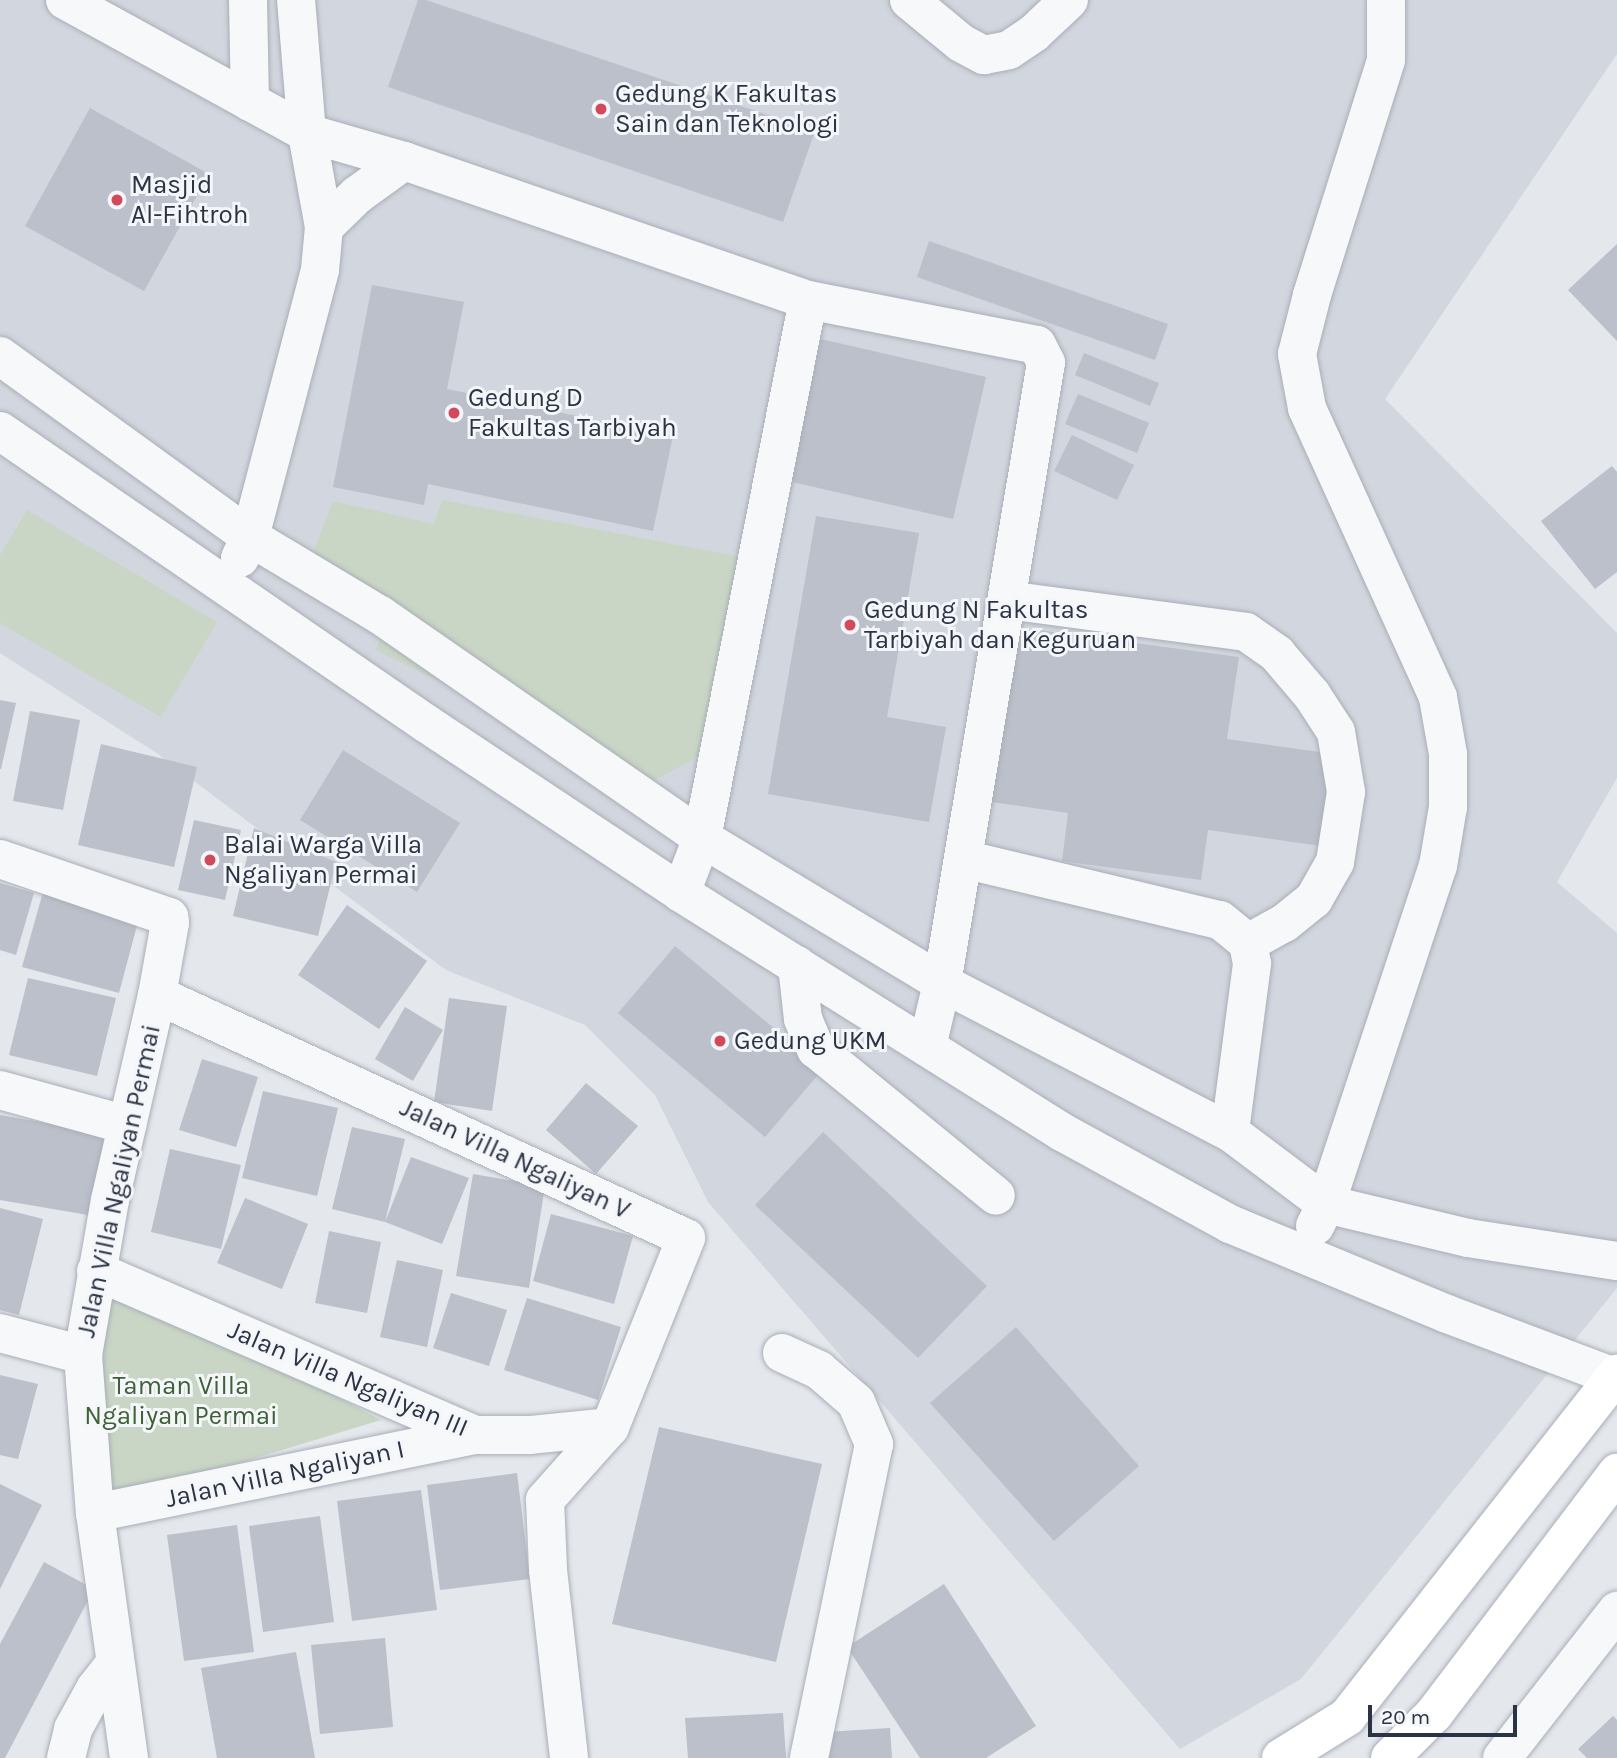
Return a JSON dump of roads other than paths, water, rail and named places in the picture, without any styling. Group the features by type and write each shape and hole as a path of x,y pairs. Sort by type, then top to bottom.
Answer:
{"main road":[{"path":"1282,1758 1347,1717 1616,1375"},
{"path":"1390,1758 1434,1714 1617,1473"}],"street":[{"path":"65,0 307,134 404,161 808,300 1037,345 1046,363 942,983 927,1047"},
{"path":"248,0 250,102"},
{"path":"229,586 250,537 320,270 324,228 307,134 296,0"},
{"path":"909,0 961,43 984,55 1009,50 1034,33 1069,0"},
{"path":"1303,1253 1325,1204 1438,866 1448,807 1448,754 1438,698 1307,408 1297,354 1311,295 1386,60 1386,0"},
{"path":"324,228 357,195 404,161"},
{"path":"681,893 702,838 808,300"},
{"path":"0,356 250,537 380,615 702,838 942,983 1230,1132 1325,1204 1468,1238 1617,1261"},
{"path":"0,431 427,724 681,893 1062,1132 1230,1224 1447,1314 1616,1375"},
{"path":"1007,600 1246,632 1277,654 1312,695 1336,732 1346,792 1335,862 1314,900 1284,923 1248,943"},
{"name":"Jalan Villa Ngaliyan Permai","path":"0,859 169,917 170,923 157,995 96,1270 83,1355 95,1513 129,1758"},
{"path":"963,859 1220,920 1248,943 1252,964 1230,1132"},
{"path":"797,965 803,1019 816,1049 996,1196"},
{"name":"Jalan Villa Ngaliyan V","path":"157,995 686,1238 610,1427"},
{"path":"0,1090 127,1125"},
{"name":"Jalan Villa Ngaliyan III","path":"96,1270 475,1435 530,1435 610,1427"},
{"path":"0,1333 83,1355"},
{"path":"782,1353 819,1370 856,1402 874,1444 809,1758"},
{"path":"545,1500 610,1427"},
{"name":"Jalan Villa Ngaliyan I","path":"95,1513 475,1435"},
{"path":"530,1435 534,1463 545,1500 548,1570 569,1758"},
{"path":"1502,1758 1617,1611"},
{"path":"66,1758 73,1729 95,1689 114,1665"}],"place":[{"name":"Gedung K Fakultas Sain dan Teknologi","path":"601,109"},
{"name":"Masjid Al-Fihtroh","path":"117,200"},
{"name":"Gedung D Fakultas Tarbiyah","path":"454,413"},
{"name":"Gedung N Fakultas Tarbiyah dan Keguruan","path":"850,625"},
{"name":"Balai Warga Villa Ngaliyan Permai","path":"210,860"},
{"name":"Gedung UKM","path":"720,1041"}],"park label":[{"name":"Taman Villa Ngaliyan Permai","path":"181,1401"}]}
